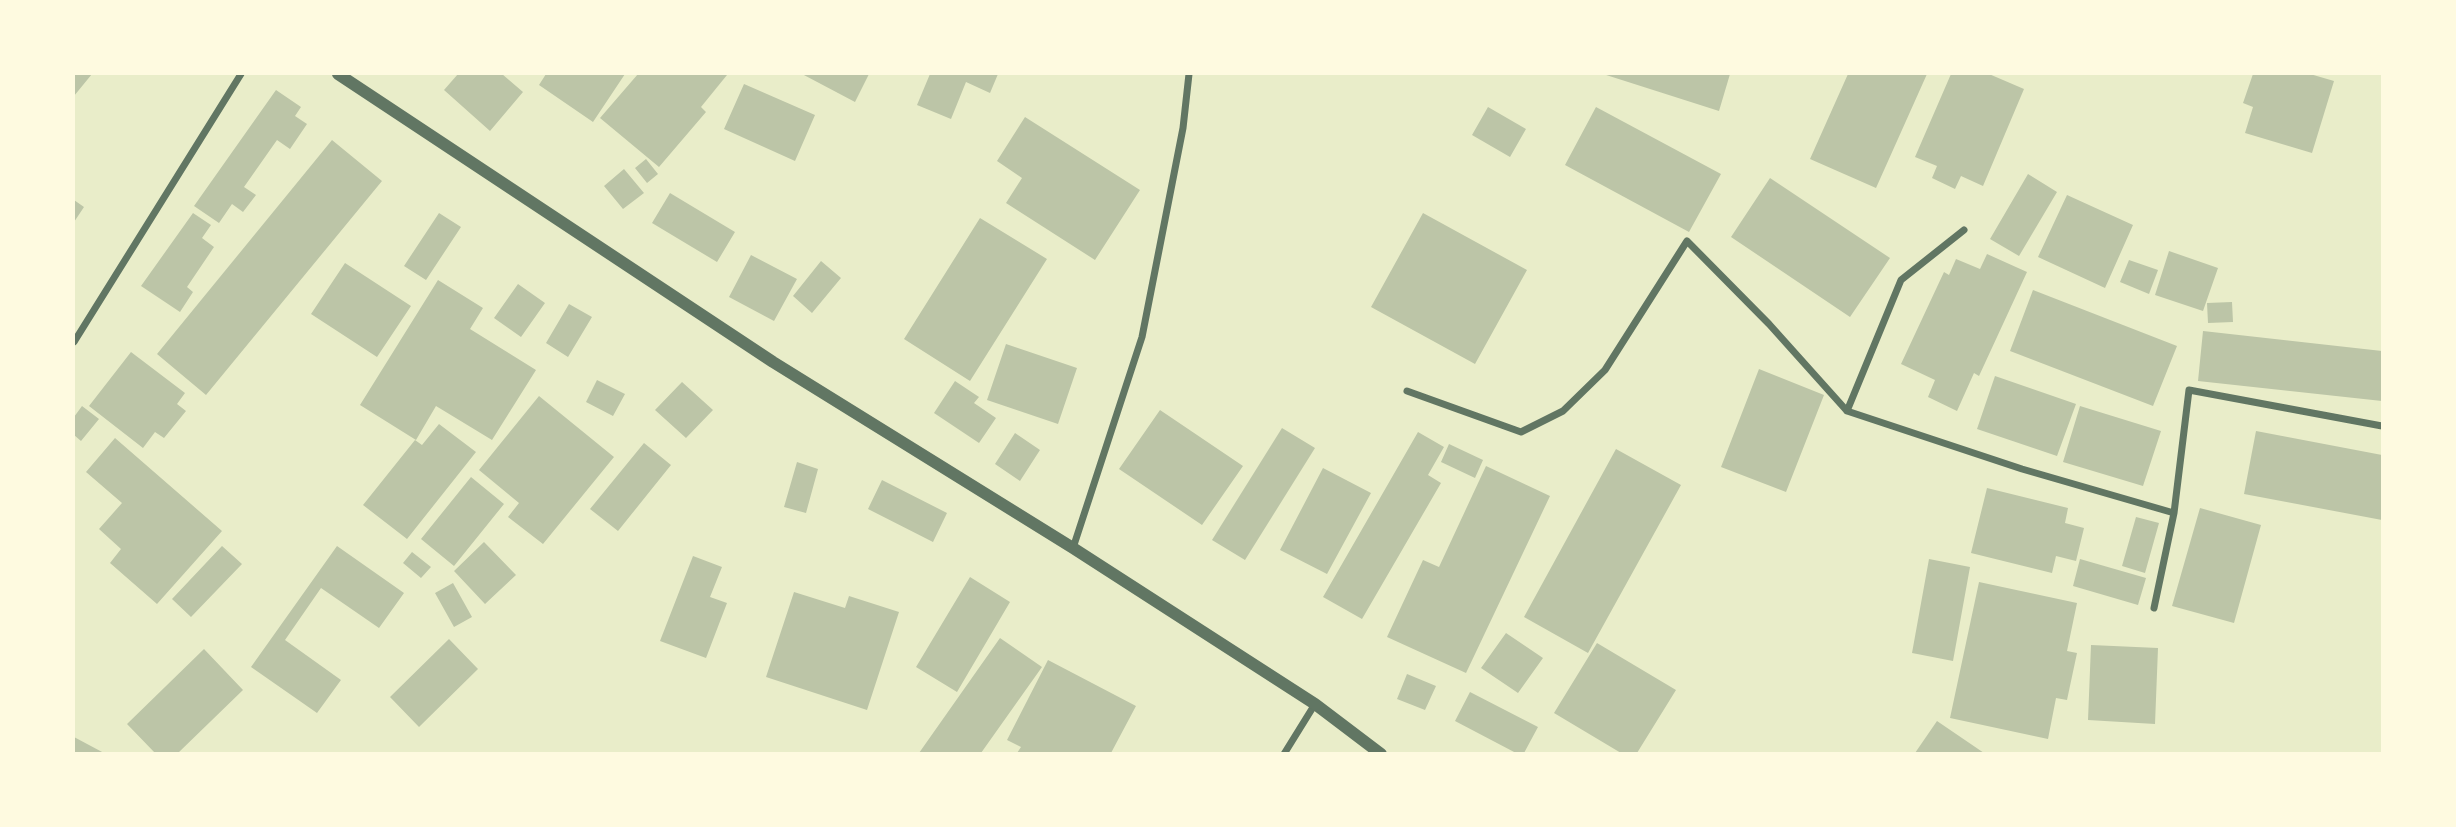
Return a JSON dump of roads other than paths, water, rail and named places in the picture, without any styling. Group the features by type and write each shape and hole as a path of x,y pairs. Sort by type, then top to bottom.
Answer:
{"street":[{"path":"74,342 241,74"},
{"path":"338,74 773,362 1073,548 1315,704 1381,754"},
{"path":"1073,548 1142,337 1183,128 1189,74"},
{"path":"1847,411 1901,280 1964,230"},
{"path":"1407,391 1521,432 1563,411 1605,370 1687,241 1769,324 1847,411 2022,469 2174,513"},
{"path":"2154,608 2174,513 2189,390 2382,426"},
{"path":"1284,754 1315,704"}]}
